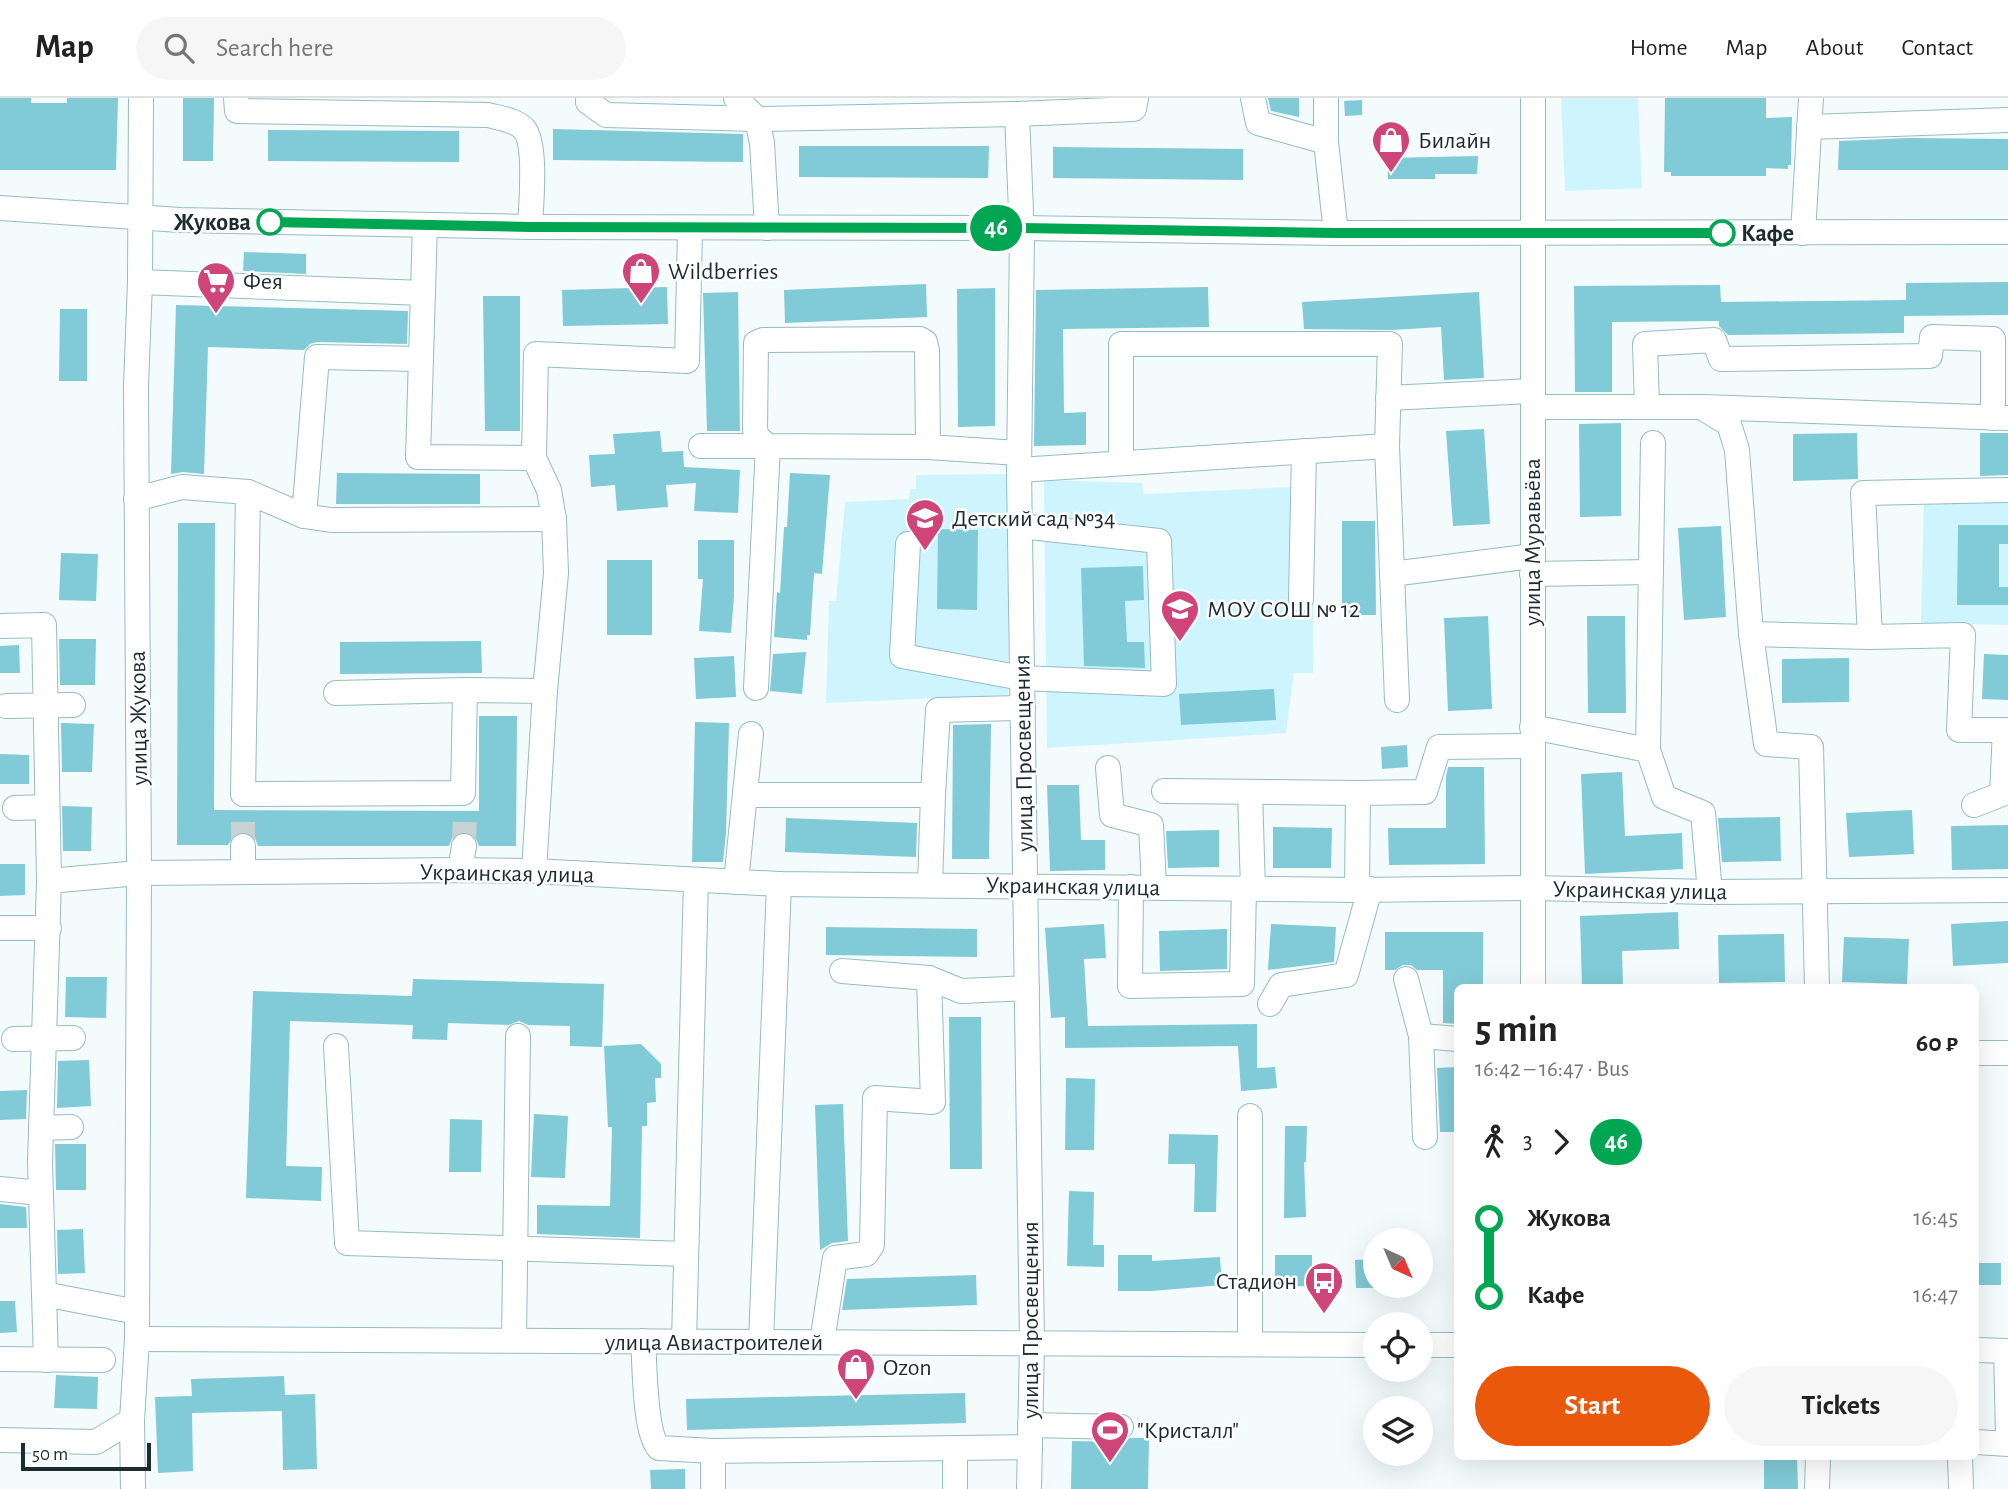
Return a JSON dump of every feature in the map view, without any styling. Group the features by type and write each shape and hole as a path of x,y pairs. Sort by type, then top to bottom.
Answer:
{"street":[{"name":"улица Жукова","path":"133,1489 132,1420 138,1339 136,386 140,282 141,98"},
{"path":"236,98 237,111 488,115 511,121 522,127 529,136 532,166 530,227"},
{"path":"588,98 588,102 606,115 757,119 1134,109 1136,98"},
{"path":"736,98 757,119 762,143 767,228"},
{"path":"1253,98 1258,123 1326,142"},
{"path":"1326,98 1326,142 1336,233"},
{"name":"улица Муравьёва","path":"1533,98 1533,984"},
{"path":"1803,233 1811,98"},
{"name":"улица Просвещения","path":"1017,114 1021,228 1019,461 1032,1343 1029,1489"},
{"path":"1809,127 2008,121"},
{"path":"0,208 139,217 530,227 1021,228 1336,233 2008,232"},
{"path":"425,225 418,457 534,458"},
{"path":"534,871 545,691 556,573 554,519 549,490 534,458 536,354 687,361 690,232"},
{"path":"140,282 423,293"},
{"path":"1388,398 1533,399 1647,407 2000,418 1993,339 1968,338 1932,337 1930,356 1721,359 1714,340 1645,344 1647,407"},
{"path":"768,446 758,438 755,430 757,343 763,340 920,339 925,342 927,351 928,447"},
{"path":"1121,463 1121,344 1390,344 1387,446 1397,701"},
{"path":"304,516 317,357 421,359"},
{"path":"1701,407 1728,424 1737,450 1751,634 1766,744 1811,747 1817,984"},
{"path":"1653,443 1648,750 1664,797 1703,813 1710,892"},
{"path":"701,446 928,447 1019,461 1121,463 1387,446"},
{"path":"756,688 768,446"},
{"path":"1301,598 1304,451"},
{"path":"136,499 182,486 248,492 304,516 331,520 554,519"},
{"path":"1870,637 1863,493 2008,489"},
{"path":"248,492 243,802 464,802 465,690"},
{"path":"908,544 902,656 1022,678 1164,684 1159,541 1020,526"},
{"path":"1392,574 1532,565 1651,572"},
{"path":"0,626 44,625 49,928 41,1192 46,1360"},
{"path":"1751,634 1870,637 1963,635 1959,730 2007,730 2003,794 1974,805"},
{"path":"337,693 545,691"},
{"path":"6,706 73,705"},
{"path":"930,884 938,710 1023,708"},
{"path":"736,882 751,734"},
{"path":"1164,791 1425,792 1439,747 1532,737 1648,750"},
{"path":"1108,768 1112,816 1151,825 1130,986 1242,984 1249,889 1250,792"},
{"path":"1270,1004 1281,985 1346,975 1364,890 1358,793"},
{"path":"745,794 933,795"},
{"path":"15,808 46,807"},
{"path":"243,846 243,871"},
{"name":"Украинская улица","path":"49,881 139,873 243,871 462,858 534,871 779,884 1364,890 1533,888 1710,892 2008,890"},
{"path":"684,1341 696,880"},
{"path":"761,1342 779,884"},
{"path":"0,928 49,928"},
{"path":"842,971 929,978 961,991 1027,988"},
{"path":"821,1342 835,1258 866,1254 872,1245 875,1098 933,1102 929,978"},
{"path":"1406,979 1421,1037 1424,1136"},
{"path":"514,1340 518,1036"},
{"path":"1421,1037 1454,1039"},
{"path":"14,1039 73,1038"},
{"path":"336,1046 348,1243 687,1254"},
{"path":"1979,1053 2008,1054"},
{"path":"1250,1116 1250,1344"},
{"path":"41,1128 71,1127"},
{"path":"0,1189 41,1192"},
{"path":"44,1294 138,1312"},
{"name":"улица Авиастроителей","path":"138,1339 1363,1345"},
{"path":"643,1341 647,1403 653,1442 659,1448 669,1450 956,1448 1030,1436 1121,1427"},
{"path":"1433,1345 1454,1345"},
{"path":"1979,1350 2007,1351 2008,1435"},
{"path":"0,1359 103,1360"},
{"path":"0,1440 96,1442 132,1420"},
{"path":"1979,1442 2008,1444"},
{"path":"955,1489 956,1448"},
{"path":"713,1451 713,1489"},
{"path":"1817,1489 1818,1460"},
{"path":"1960,1460 1961,1489"}],"shaded area":[{"path":"1561,98 1638,98 1642,188 1565,191"},
{"name":"Детский сад №34","path":"1010,474 1008,695 826,703 829,601 836,601 845,502 909,499 910,489 916,489 916,475"},
{"name":"МОУ СОШ № 12","path":"1044,480 1142,483 1144,494 1292,487 1314,506 1313,673 1294,673 1286,733 1047,748"},
{"path":"1924,499 2008,501 2008,625 1921,623"}],"building":[{"path":"0,98 31,98 31,103 67,103 67,98 118,98 116,170 0,170"},
{"path":"183,98 214,98 213,161 183,161"},
{"path":"1268,98 1299,98 1299,117 1271,111"},
{"path":"1665,98 1766,98 1766,118 1792,117 1791,165 1788,165 1788,169 1766,168 1766,176 1671,176 1671,172 1664,172"},
{"path":"1362,100 1362,115 1345,116 1344,101"},
{"path":"553,129 743,134 743,162 553,160"},
{"path":"268,130 459,131 459,162 268,161"},
{"path":"1910,138 2008,139 2008,170 1838,170 1839,141"},
{"path":"799,146 989,146 988,178 799,177"},
{"path":"1053,147 1243,149 1243,180 1053,178"},
{"path":"1478,156 1477,174 1435,174 1435,179 1388,179 1387,158"},
{"path":"244,252 306,254 306,274 243,271"},
{"path":"2008,282 2008,315 1904,316 1904,333 1728,335 1719,326 1719,321 1612,322 1612,392 1575,392 1574,286 1720,285 1721,302 1906,300 1906,283"},
{"path":"926,284 927,317 785,323 784,290"},
{"path":"667,287 668,324 563,326 562,290"},
{"path":"1208,287 1209,327 1063,329 1064,413 1086,412 1086,445 1034,446 1036,290"},
{"path":"995,288 995,426 958,427 957,289"},
{"path":"738,292 740,431 707,431 703,293"},
{"path":"1479,292 1484,378 1444,380 1441,327 1392,330 1304,329 1302,302"},
{"path":"483,296 520,296 520,431 485,431"},
{"path":"176,305 408,311 407,344 317,342 304,350 208,347 204,474 171,474"},
{"path":"60,309 87,309 87,381 59,381"},
{"path":"1621,423 1621,516 1580,517 1579,424"},
{"path":"1484,429 1490,524 1453,526 1446,431"},
{"path":"660,431 662,452 683,451 684,467 740,470 738,513 694,511 696,483 666,485 668,507 617,511 615,485 591,487 589,455 615,454 613,434"},
{"path":"1857,433 1858,479 1793,481 1793,434"},
{"path":"1980,433 2008,433 2008,475 1980,476"},
{"path":"337,473 480,474 480,504 336,504"},
{"path":"790,473 830,475 822,574 814,573 810,635 807,635 807,640 774,637 784,527 787,527"},
{"path":"1342,521 1375,521 1376,615 1342,615"},
{"path":"178,523 215,523 214,810 479,811 479,716 517,716 516,846 479,846 474,835 466,831 453,836 449,846 258,846 255,838 244,831 235,834 228,845 177,845"},
{"path":"1958,525 2008,525 2008,544 1999,544 1999,587 2008,587 2008,605 1957,605"},
{"path":"1721,526 1726,617 1684,620 1678,528"},
{"name":"Детский сад №34","path":"938,529 978,530 977,610 937,609"},
{"path":"698,540 734,540 731,633 699,631 703,579 698,579"},
{"path":"61,553 98,554 96,601 59,600"},
{"path":"607,560 652,560 652,635 607,635"},
{"name":"МОУ СОШ № 12","path":"1143,566 1144,600 1125,601 1127,642 1144,642 1145,668 1084,666 1081,568"},
{"path":"1488,616 1492,709 1448,711 1444,618"},
{"path":"1587,616 1625,616 1626,713 1588,713"},
{"path":"59,639 96,639 95,685 60,685"},
{"path":"481,641 482,673 340,674 340,642"},
{"path":"19,645 20,673 0,673 0,646"},
{"path":"806,652 802,694 770,691 773,654"},
{"path":"1984,654 2008,655 2008,700 1982,699"},
{"path":"734,656 736,697 696,699 694,658"},
{"path":"1849,658 1849,702 1782,703 1782,659"},
{"path":"1274,689 1276,720 1181,725 1179,694"},
{"path":"695,722 729,723 723,862 692,862"},
{"path":"61,723 94,724 92,772 62,772"},
{"path":"991,724 989,859 952,859 953,725"},
{"path":"1407,745 1408,767 1382,769 1381,747"},
{"path":"0,754 29,755 29,784 0,784"},
{"path":"1448,767 1484,767 1485,864 1389,865 1388,828 1446,828"},
{"path":"1622,772 1625,836 1682,833 1683,869 1585,874 1581,774"},
{"path":"1047,785 1079,785 1081,840 1105,840 1105,870 1050,871"},
{"path":"62,806 92,807 91,851 63,851"},
{"path":"1912,810 1914,854 1849,857 1846,813"},
{"path":"1780,817 1781,861 1722,862 1718,818"},
{"path":"786,818 917,823 916,857 785,852"},
{"path":"2008,825 2008,869 1952,870 1951,826"},
{"path":"1273,827 1332,828 1331,868 1273,868"},
{"path":"1219,830 1219,867 1168,868 1166,831"},
{"path":"0,864 25,864 25,895 0,896"},
{"path":"1678,912 1679,949 1622,951 1623,984 1582,984 1580,916"},
{"path":"2008,921 2008,963 1953,966 1951,924"},
{"path":"1104,924 1106,958 1084,959 1088,1026 1257,1024 1257,1068 1275,1067 1277,1088 1241,1091 1238,1046 1065,1048 1065,1017 1051,1018 1045,928"},
{"path":"1271,924 1336,927 1334,962 1268,970"},
{"path":"826,927 977,929 977,957 826,955"},
{"path":"1227,929 1227,969 1160,971 1159,931"},
{"path":"1385,932 1483,932 1483,984 1454,984 1454,1024 1443,1023 1443,970 1417,970 1411,965 1403,965 1395,970 1385,970"},
{"path":"1784,934 1785,982 1719,983 1718,935"},
{"path":"1844,937 1909,939 1907,984 1842,982"},
{"path":"66,977 107,977 106,1018 65,1017"},
{"path":"413,979 604,984 602,1047 570,1046 570,1026 528,1025 519,1021 509,1025 448,1023 447,1040 412,1039 413,1025 290,1021 286,1166 322,1167 321,1201 246,1198 253,991 412,996"},
{"path":"949,1017 981,1017 982,1169 950,1169"},
{"path":"641,1044 661,1064 661,1078 655,1078 656,1102 647,1103 647,1126 642,1126 640,1238 537,1234 537,1205 610,1206 612,1127 608,1127 604,1046"},
{"path":"89,1060 91,1106 57,1108 58,1061"},
{"path":"1454,1067 1454,1132 1440,1132 1437,1068"},
{"path":"1066,1078 1095,1079 1094,1150 1065,1150"},
{"path":"27,1090 26,1119 0,1120 0,1091"},
{"path":"843,1104 848,1241 832,1243 820,1250 815,1105"},
{"path":"534,1114 568,1116 565,1178 531,1177"},
{"path":"450,1119 482,1120 481,1172 449,1172"},
{"path":"1285,1126 1307,1126 1304,1162 1306,1217 1284,1218"},
{"path":"1169,1134 1218,1135 1216,1212 1194,1212 1195,1164 1168,1164"},
{"path":"55,1144 86,1144 86,1190 56,1190"},
{"path":"1069,1191 1094,1192 1093,1245 1104,1245 1104,1267 1067,1266"},
{"path":"0,1204 26,1207 27,1228 0,1228"},
{"path":"83,1229 85,1273 58,1274 57,1230"},
{"path":"1118,1255 1152,1255 1152,1261 1220,1257 1222,1285 1118,1291"},
{"path":"1275,1255 1312,1255 1312,1286 1275,1287"},
{"path":"1355,1260 1363,1260 1363,1288 1356,1288"},
{"path":"1979,1263 2001,1263 2001,1285 1979,1285"},
{"path":"976,1275 977,1305 842,1310 847,1279"},
{"path":"0,1301 15,1301 17,1332 0,1333"},
{"path":"56,1375 98,1377 97,1409 54,1408"},
{"path":"284,1376 285,1395 315,1394 317,1469 283,1470 282,1411 192,1413 193,1471 158,1473 155,1397 192,1396 191,1379"},
{"path":"965,1393 966,1423 687,1430 686,1399"},
{"name":"\"Кристалл\"","path":"1130,1438 1149,1438 1148,1489 1071,1489 1072,1441 1121,1442"},
{"path":"1764,1460 1797,1460 1798,1489 1764,1489"},
{"path":"685,1469 685,1489 651,1489 650,1470"}],"tunnel":[{"path":"243,810 243,846"},
{"path":"464,846 465,811"}],"bus line":[{"name":"46","path":"270,222 530,227 1722,233"}],"place":[{"name":"Билайн","path":"1391,174"},
{"name":"Жукова","path":"270,222"},
{"name":"Кафе","path":"1722,233"},
{"name":"Wildberries","path":"641,305"},
{"name":"Фея","path":"216,315"},
{"name":"Детский сад №34","path":"925,552"},
{"name":"МОУ СОШ № 12","path":"1180,643"},
{"name":"Стадион","path":"1324,1315"},
{"name":"Ozon","path":"856,1401"},
{"name":"\"Кристалл\"","path":"1110,1464"}]}
